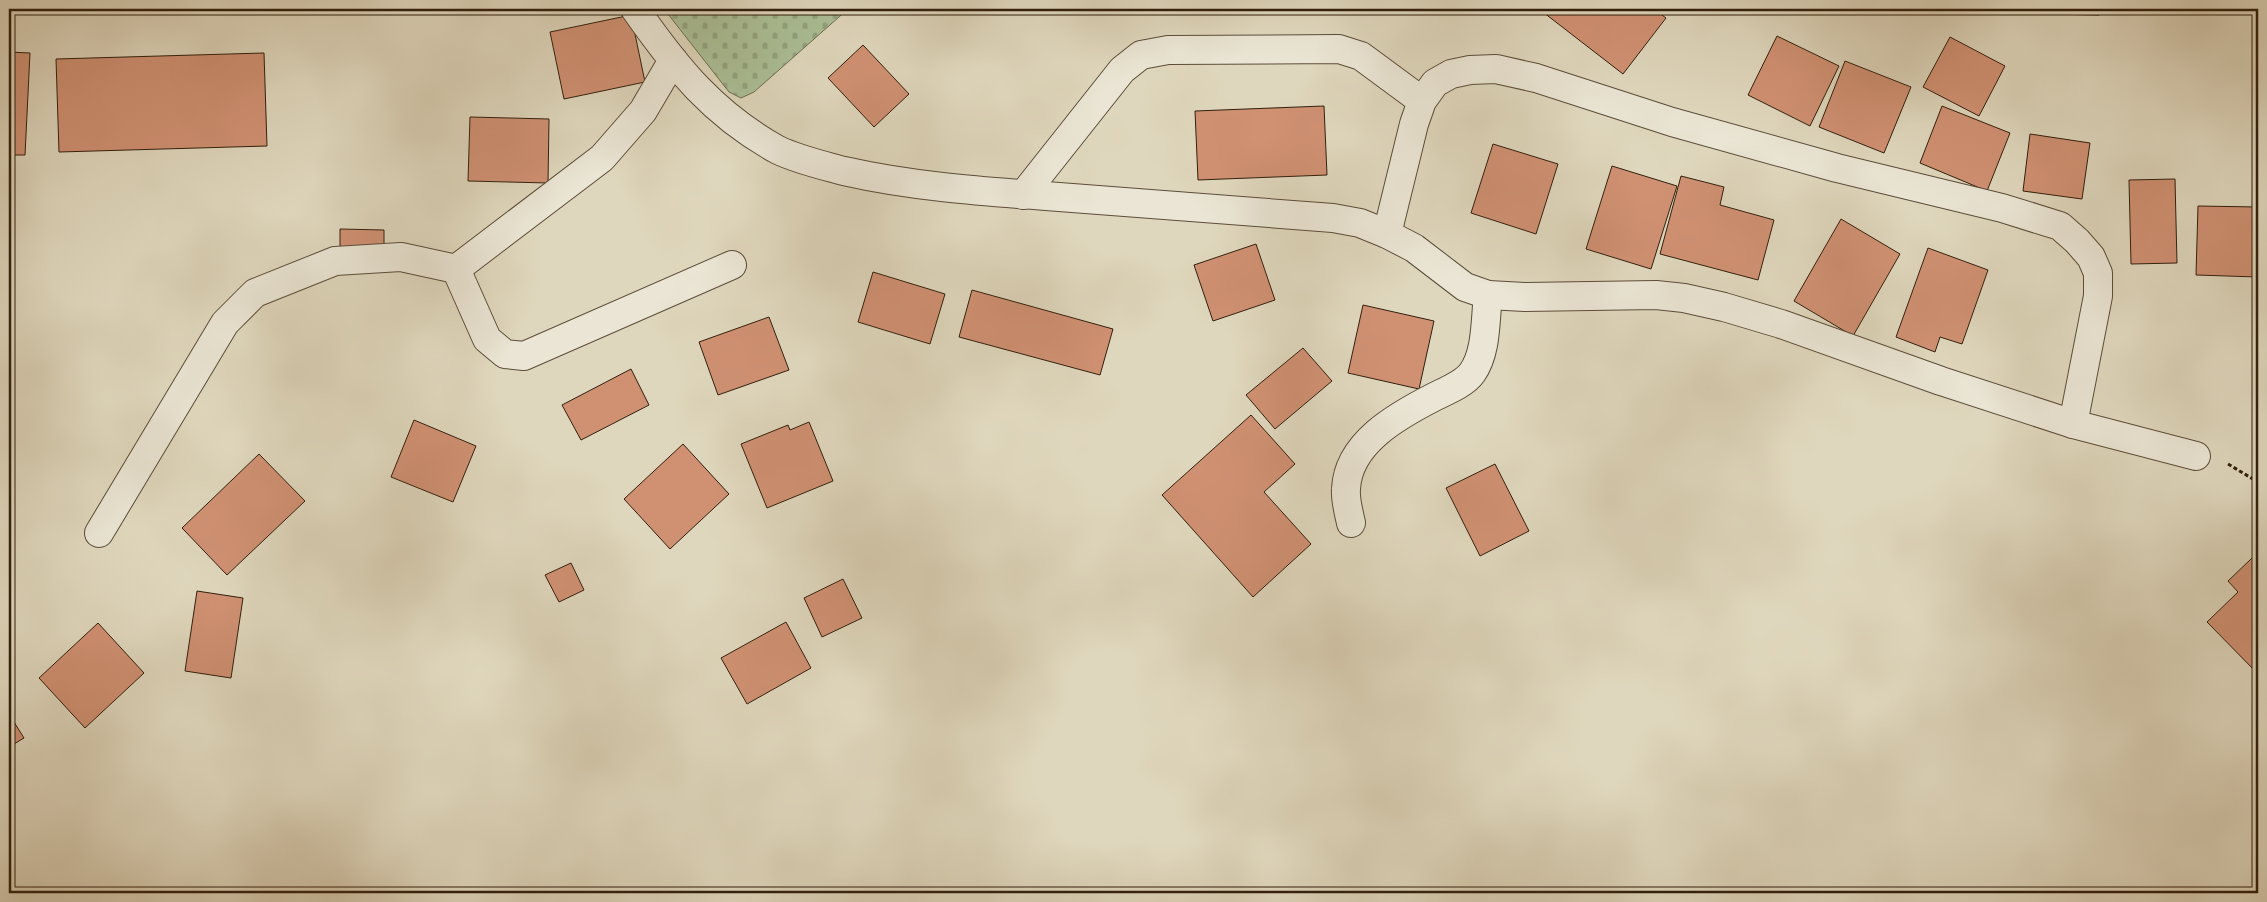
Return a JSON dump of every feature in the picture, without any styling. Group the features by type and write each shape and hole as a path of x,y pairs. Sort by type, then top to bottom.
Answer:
{"street":[{"path":"635,9 672,60 696,89 718,109 748,132 789,154 814,163 869,177 943,188 1333,218 1360,223 1414,248 1465,287 1488,295 1525,297 1656,295 1684,298 1781,324 1941,381 2072,424 2196,456"},
{"path":"1024,195 1122,70 1141,56 1168,50 1340,49 1361,56 1422,101"},
{"path":"99,533 225,323 255,293 336,262 401,257 456,269 602,158 643,111 672,60"},
{"path":"1387,234 1414,124 1422,101 1435,83 1451,74 1470,70 1496,69 1536,78 1672,122 1837,168 2010,211 2060,226 2091,257 2098,273 2098,296 2072,424"},
{"path":"456,269 487,339 505,354 524,356 732,265"},
{"path":"1351,523 1346,490 1351,468 1360,450 1380,431 1405,412 1456,386 1471,374 1480,352 1488,295"}],"green space":[{"path":"664,9 848,9 754,92 741,98 729,92"}],"building":[{"path":"1539,9 1654,9 1666,18 1623,74"},
{"path":"1991,9 2099,9 2099,15 1991,13"},
{"path":"631,15 645,82 564,99 550,32"},
{"path":"1777,36 1839,66 1810,126 1748,95"},
{"path":"1950,37 2005,66 1979,116 1923,87"},
{"path":"863,45 909,94 874,127 828,78"},
{"path":"9,52 30,53 25,155 9,155"},
{"path":"264,53 267,146 59,152 56,59"},
{"path":"1845,61 1911,87 1884,153 1819,127"},
{"path":"1324,106 1327,175 1198,180 1195,111"},
{"path":"1942,106 2010,133 1987,191 1920,163"},
{"path":"470,117 549,119 548,183 468,181"},
{"path":"2030,134 2090,143 2082,199 2023,191"},
{"path":"1493,144 1558,164 1536,234 1471,213"},
{"path":"1612,166 1677,186 1651,269 1586,249"},
{"path":"1681,176 1724,187 1720,205 1774,220 1758,280 1660,254"},
{"path":"2175,179 2177,263 2131,264 2129,180"},
{"path":"2198,206 2258,207 2258,277 2196,275"},
{"path":"1841,219 1900,254 1853,336 1794,301"},
{"path":"340,229 384,230 384,249 340,248"},
{"path":"1256,244 1275,300 1213,321 1194,265"},
{"path":"1928,248 1988,270 1962,344 1940,337 1935,352 1896,337"},
{"path":"873,272 945,294 930,344 858,322"},
{"path":"972,290 1113,329 1100,375 959,337"},
{"path":"1363,305 1434,321 1419,389 1348,373"},
{"path":"769,317 789,370 718,395 699,342"},
{"path":"1303,348 1332,381 1275,429 1246,395"},
{"path":"631,369 649,405 581,440 562,405"},
{"path":"1251,415 1295,464 1264,492 1311,544 1253,597 1162,495"},
{"path":"414,420 476,446 453,502 391,477"},
{"path":"809,422 833,481 767,508 741,444 788,425 790,430"},
{"path":"683,444 729,494 670,549 624,499"},
{"path":"259,454 305,501 227,575 182,528"},
{"path":"1495,464 1529,531 1480,556 1446,488"},
{"path":"2252,558 2258,565 2258,674 2207,622 2238,592 2228,581"},
{"path":"571,563 584,590 559,602 545,575"},
{"path":"843,579 862,618 822,637 804,598"},
{"path":"197,591 243,598 231,678 185,671"},
{"path":"786,622 811,668 747,704 721,658"},
{"path":"98,623 144,673 85,728 39,678"},
{"path":"9,714 24,738 9,747"}]}
